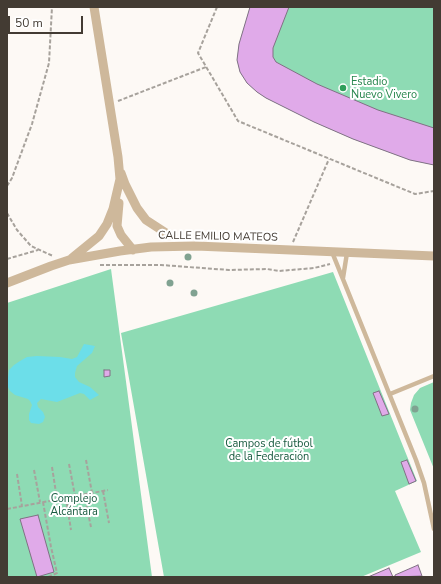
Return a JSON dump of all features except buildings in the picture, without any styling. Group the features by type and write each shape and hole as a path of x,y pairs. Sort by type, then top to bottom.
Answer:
{"street":[{"path":"94,7 120,168 125,184 137,208 146,220 166,233"},
{"path":"120,168 121,187 117,226 121,235 133,250"},
{"path":"69,260 84,249 103,230 113,209 120,179"},
{"name":"CALLE EMILIO MATEOS","path":"7,283 69,260 151,248 190,246 434,256"}],"lane":[{"path":"332,252 390,394 424,483 434,529"},
{"path":"343,280 346,253"},
{"path":"390,394 434,376"}],"path":[{"path":"7,186 12,178 32,124 49,63 52,7"},
{"path":"217,7 198,53 238,121 415,194 434,191"},
{"path":"109,104 206,67"},
{"path":"289,250 329,159"},
{"path":"7,213 17,230 32,246 56,257 69,260"},
{"path":"7,259 39,250"},
{"path":"100,265 161,265 229,270 279,270 314,268 337,262"},
{"path":"86,460 92,493"},
{"path":"69,464 75,496"},
{"path":"52,467 57,499"},
{"path":"34,470 57,573 48,577"},
{"path":"17,474 22,506"},
{"path":"7,509 108,490"},
{"path":"103,491 109,523"},
{"path":"84,494 91,527"},
{"path":"66,498 71,530"}],"green space":[{"name":"Estadio Nuevo Vivero","path":"250,7 434,7 434,165 410,160 353,139 314,122 257,92 247,83 240,72 237,60 239,44"},
{"name":"Complejo Alcántara","path":"111,269 152,577 7,577 7,303"},
{"name":"Campos de fútbol de la Federación","path":"333,272 417,481 395,491 421,552 361,577 164,577 121,333"},
{"path":"434,382 434,469 410,410 414,395 420,388"}],"water":[{"path":"84,344 95,346 92,353 77,366 75,377 79,382 90,387 99,395 90,400 84,394 80,393 57,402 41,399 37,403 45,417 43,422 39,424 31,423 29,420 29,414 32,405 28,399 15,395 10,391 7,385 9,370 27,357 60,357 72,359 77,357"}],"place":[{"name":"Estadio Nuevo Vivero","path":"343,88"}]}
